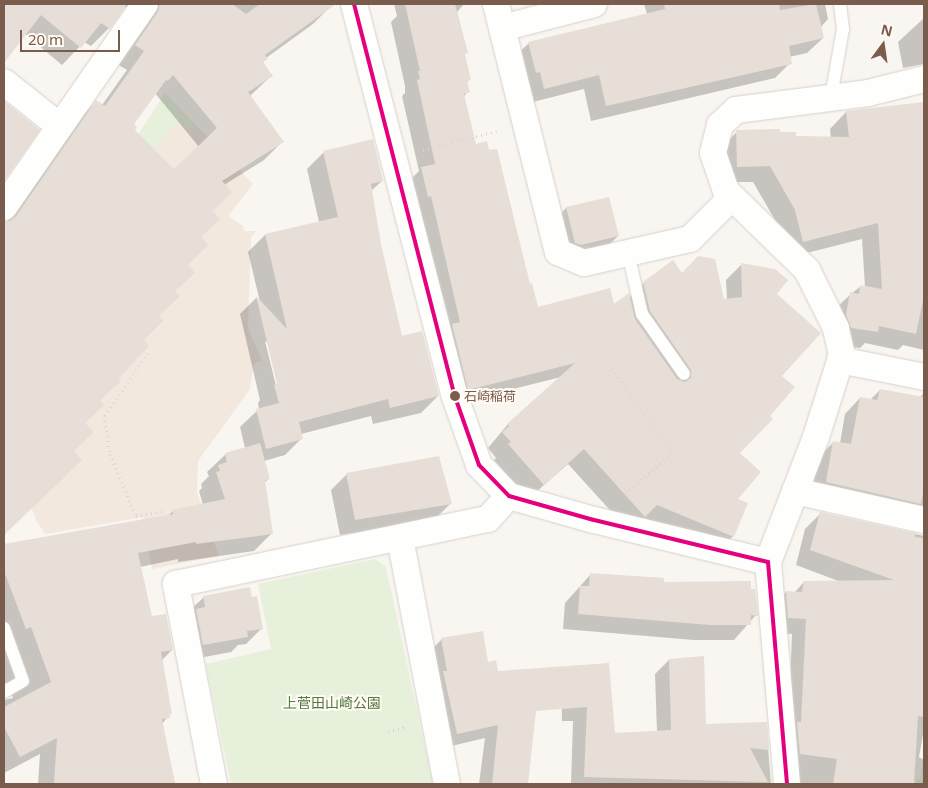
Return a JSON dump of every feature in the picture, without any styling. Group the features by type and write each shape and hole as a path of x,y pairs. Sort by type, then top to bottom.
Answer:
{"street":[{"path":"4,207 58,125 145,4"},
{"path":"354,4 454,394 480,465 509,496 594,520 768,562"},
{"path":"594,4 499,16 558,252 584,263 690,239 732,197"},
{"path":"787,784 768,562 816,438 842,354 836,328 807,270 726,192 712,153 720,125 736,110 868,93 924,79"},
{"path":"4,82 58,125"},
{"path":"840,360 924,377"},
{"path":"796,491 924,520"},
{"path":"214,784 176,584 488,519 509,496"},
{"path":"400,538 447,784"}],"lane":[{"path":"831,97 843,29 840,4"},
{"path":"628,253 642,314 684,374"},
{"path":"4,628 23,681 4,692"}],"path":[{"path":"393,158 526,123"},
{"path":"148,353 104,416 110,454 136,516 165,511"},
{"path":"611,369 672,453 620,499"}],"shaded area":[{"path":"165,93 253,184 228,216 243,226 244,231 256,231 251,238 248,328 262,360 254,364 250,389 198,461 197,492 219,556 152,569 143,517 45,534 36,520 27,497 15,434 4,409 4,368 49,299"}],"green space":[{"path":"165,93 196,127 192,132 177,121 155,149 137,176 115,234 4,393 4,368 49,299 115,170"},
{"name":"上菅田山崎公園","path":"375,559 386,567 433,784 231,784 206,664 271,649 258,584"},
{"path":"924,753 924,784 916,784 917,779 920,779"}],"building":[{"path":"4,4 127,4 110,29 101,23 81,48 41,15 4,63"},
{"path":"160,4 232,4 246,14 260,4 336,4 265,55 268,59 263,62 273,76 248,92 284,142 222,181 232,192 213,211 220,219 201,237 208,245 188,265 195,273 175,291 180,296 159,316 164,320 144,340 149,346 119,378 121,381 100,400 104,405 85,423 94,432 74,451 82,460 4,535 4,222 16,216 96,100 105,106 144,51 135,45 157,13","holes":["173,75 217,128 174,169 135,130 137,127 134,124 166,80 168,81"]},
{"path":"405,4 455,4 468,53 465,54 471,80 467,81 470,92 464,94 476,144 487,141 489,150 497,149 530,284 532,283 538,307 610,288 614,304 629,293 635,319 677,379 685,382 691,378 691,370 650,311 643,282 673,260 682,273 698,256 715,259 724,299 742,297 741,263 775,269 788,280 777,294 821,333 782,376 795,387 770,416 773,419 740,453 761,472 738,499 748,503 734,537 657,505 645,517 584,449 544,485 508,444 511,442 502,432 509,426 507,424 575,363 468,390 452,324 460,322 431,196 428,197 421,167 435,164 417,80 420,79 418,71 420,71"},
{"path":"664,4 779,4 780,10 816,4 824,38 789,46 792,64 606,106 599,75 544,89 540,72 536,73 528,42 665,9"},
{"path":"4,101 40,130 4,181"},
{"path":"924,102 924,296 916,334 879,326 878,332 851,328 846,315 850,292 859,294 860,285 882,289 878,223 803,242 795,210 770,166 737,167 736,130 780,129 780,132 796,132 796,136 849,137 846,111"},
{"path":"373,139 383,181 371,184 381,244 402,336 422,331 439,396 390,408 388,399 299,422 303,439 266,449 256,409 279,403 274,385 277,384 256,296 287,329 265,234 338,217 323,151"},
{"path":"609,197 619,236 581,245 575,243 566,207"},
{"path":"880,389 924,397 924,488 921,504 826,482 833,441 851,444 860,397 877,400"},
{"path":"260,443 270,479 265,480 273,534 196,544 196,542 138,553 152,616 166,614 173,650 161,652 172,714 169,714 170,718 162,719 175,784 54,784 57,738 20,757 4,727 4,707 51,682 31,627 26,629 4,571 4,544 173,514 172,510 225,499 216,472 220,471 218,465 227,462 225,453"},
{"path":"439,456 452,504 355,520 346,473"},
{"path":"820,512 915,533 915,537 924,538 924,717 918,716 914,784 833,784 837,759 800,754 797,722 801,722 806,619 788,618 786,591 802,592 804,581 894,580 810,550"},
{"path":"590,573 664,578 664,582 751,581 751,589 755,589 758,616 751,615 751,625 710,625 578,614 580,586 589,586"},
{"path":"250,587 252,597 257,596 263,629 247,631 248,637 203,645 196,609 205,607 203,596"},
{"path":"483,631 488,662 496,660 498,671 609,663 615,733 671,730 669,659 704,656 706,724 767,722 769,750 750,748 768,782 584,777 587,707 536,711 528,784 492,784 498,725 457,734 443,671 447,671 441,638"}],"transit line":[{"path":"354,4 454,394 479,465 509,496 594,520 768,562 787,784"}],"place":[{"name":"石崎稲荷","path":"455,396"}]}
